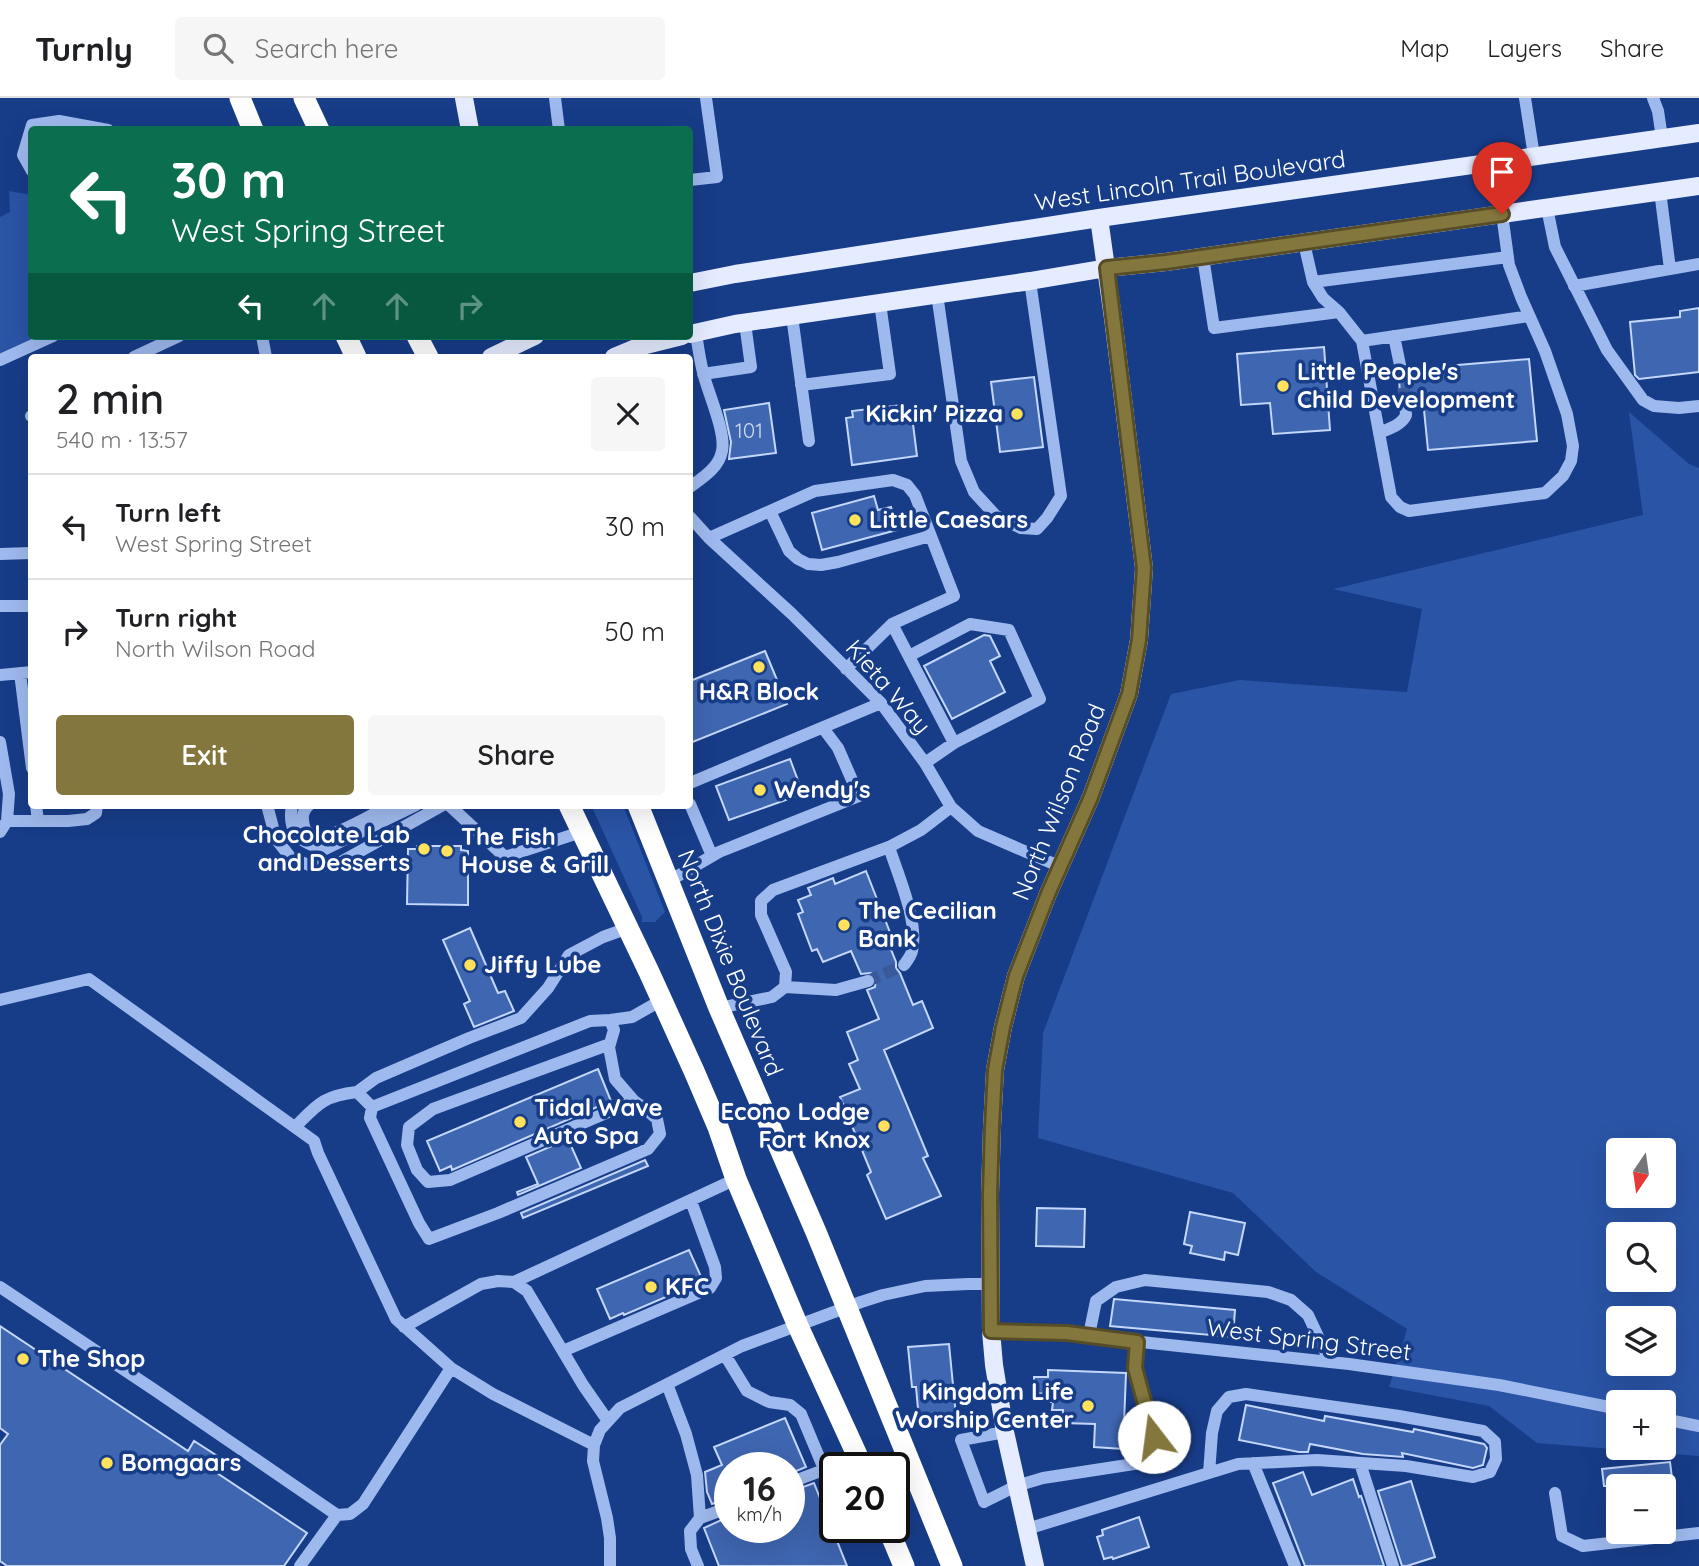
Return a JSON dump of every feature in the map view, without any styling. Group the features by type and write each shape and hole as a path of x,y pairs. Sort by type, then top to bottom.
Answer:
{"highway":[{"path":"240,98 251,126"},
{"path":"304,98 317,126"},
{"path":"571,809 662,1000 718,1127 736,1179 798,1326 856,1452"},
{"name":"North Dixie Boulevard","path":"640,809 719,1008 816,1233 952,1566"},
{"path":"894,1543 904,1566"}],"main road":[{"path":"464,98 469,126"},
{"name":"West Lincoln Trail Boulevard","path":"693,282 1099,218 1699,133"},
{"path":"693,333 1107,268 1203,257 1699,186"},
{"name":"North Wilson Road","path":"1035,1566 1005,1432 991,1331 990,1194 995,1070 1016,976 1048,894 1091,797 1129,694 1139,640 1144,568 1099,218"},
{"path":"497,354 527,340"},
{"path":"621,354 638,346 664,340"}],"street":[{"path":"555,98 558,126"},
{"path":"693,180 717,177 706,98"},
{"path":"1525,98 1534,156"},
{"path":"1653,98 1662,138"},
{"path":"32,126 59,121 86,126"},
{"path":"28,138 23,155 28,164"},
{"path":"1660,191 1670,269"},
{"path":"1547,208 1555,247 1574,286 1606,350 1643,400 1654,406 1699,406"},
{"path":"1304,243 1313,282 1323,298 1362,341 1391,497 1400,507 1409,511 1545,493 1563,476 1571,461 1573,446 1567,414 1545,351 1509,265 1502,214"},
{"path":"1203,257 1214,328 1339,313"},
{"path":"1313,282 1508,257"},
{"path":"1574,286 1699,264"},
{"path":"937,294 961,461 974,492 996,516 1021,528 1037,529 1061,496 1030,281"},
{"path":"801,386 890,374 880,303"},
{"path":"792,316 809,441"},
{"path":"1362,341 1529,316"},
{"path":"703,374 751,367 745,323"},
{"path":"1394,337 1401,370"},
{"path":"0,360 44,340"},
{"path":"141,354 171,340"},
{"path":"691,340 720,428 723,450 717,464 693,485"},
{"path":"1379,433 1401,422 1406,414 1405,402"},
{"path":"709,538 815,491 893,480 906,485 915,495 954,596 892,624 846,669"},
{"path":"769,511 789,551 808,564 838,562 930,536"},
{"name":"Kieta Way","path":"693,520 881,703 925,762 951,807 978,831 1061,867"},
{"path":"0,554 28,553"},
{"path":"0,606 28,606"},
{"path":"892,624 954,744"},
{"path":"909,656 970,624 1009,630 1040,699 925,762"},
{"path":"0,675 26,673 28,705"},
{"path":"693,782 881,703"},
{"path":"669,881 712,856 859,796 838,748 823,727"},
{"path":"0,742 9,794 3,826 87,819 96,813 96,809"},
{"path":"785,987 786,972 761,915 761,901 773,890 889,848 921,830 951,807"},
{"path":"36,809 38,821"},
{"path":"268,809 276,838 291,858 314,867 339,863 436,809"},
{"path":"291,809 290,818 299,839 310,846 325,849 408,809"},
{"path":"305,809 302,818 305,830 314,836 325,837 383,809"},
{"path":"453,809 505,857 581,832"},
{"path":"692,809 712,856"},
{"path":"889,848 907,900 914,936 912,953 904,965"},
{"path":"295,1127 317,1104 335,1095 356,1092 376,1078 521,1018 548,988 569,955 603,937 628,928"},
{"path":"0,1000 89,979 314,1141 396,1320 451,1368 493,1394 594,1445"},
{"path":"719,1008 772,997 785,987 836,990 868,981"},
{"path":"372,1107 590,1021 632,1017 662,1000"},
{"path":"372,1107 370,1118 429,1239 498,1213 648,1149 660,1134 657,1119 634,1101 615,1079 610,1044 614,1030 610,1020"},
{"path":"610,1044 433,1109 410,1127 407,1145 417,1170 428,1182 450,1180 634,1101"},
{"path":"356,1092 372,1107"},
{"path":"404,1327 481,1284 514,1282 736,1179"},
{"path":"563,1351 710,1288 716,1278 715,1267 691,1201"},
{"path":"1089,1335 1096,1301 1116,1287 1145,1280 1268,1292 1291,1300 1308,1315 1330,1362"},
{"path":"514,1282 527,1291 583,1385 608,1421"},
{"path":"610,1566 610,1538 593,1461 594,1445 600,1430 620,1408 765,1337 883,1295 925,1286 991,1284"},
{"path":"0,1287 337,1515 351,1514 363,1504 451,1368"},
{"name":"West Spring Street","path":"991,1331 1089,1335 1330,1362 1499,1385 1606,1406"},
{"path":"1005,1432 961,1440 984,1502 1016,1486 1043,1478 1160,1460 1135,1368 1137,1342"},
{"path":"725,1355 747,1391 769,1402 790,1405 801,1414 819,1457"},
{"path":"667,1384 692,1454 697,1475 700,1518"},
{"path":"1027,1529 1209,1473 1238,1464 1317,1460 1406,1466 1474,1477 1490,1472 1496,1459 1495,1442 1483,1431 1246,1394 1229,1397 1217,1412 1212,1433 1209,1473"},
{"path":"1676,1421 1699,1426"},
{"path":"1253,1463 1295,1566"},
{"path":"1360,1463 1393,1566"},
{"path":"1555,1493 1562,1536 1583,1546 1699,1533"},
{"path":"698,1566 691,1549 690,1531 700,1518 714,1513"},
{"path":"300,1566 337,1515"}],"shaded area":[{"path":"9,191 28,194 28,340 32,340 0,355 0,217 10,212"},
{"path":"1629,412 1689,464 1699,468 1699,1456 1676,1454 1676,1390 1606,1390 1606,1449 1537,1443 1489,1406 1389,1387 1407,1329 1316,1272 1233,1193 1038,1138 1043,1033 1171,694 1240,680 1407,692 1422,609 1333,589 1643,515"},
{"path":"593,809 625,809 665,912 655,922 642,922"}],"building":[{"path":"1699,308 1699,372 1639,379 1635,375 1630,322 1680,317 1680,311"},
{"name":"Little People's Child Development","path":"1324,347 1330,430 1273,434 1270,403 1241,405 1237,354"},
{"path":"1529,359 1537,441 1428,450 1423,400 1414,401 1408,394 1400,395 1399,378 1406,377 1410,369"},
{"name":"Kickin' Pizza","path":"1034,377 1043,447 1000,452 991,382"},
{"path":"769,403 776,453 729,459 731,442 724,410"},
{"path":"901,405 902,409 911,408 917,456 852,465 846,418 853,417 852,411"},
{"name":"Little Caesars","path":"874,496 878,510 891,507 897,530 822,550 812,513"},
{"path":"984,635 990,636 1000,656 990,661 1005,692 952,719 924,666"},
{"path":"765,651 787,704 693,742 693,680"},
{"name":"Wendy's","path":"790,759 803,794 729,820 716,786"},
{"path":"417,846 461,846 461,850 468,851 468,905 407,904 408,849 417,849"},
{"path":"866,871 891,935 886,937 896,968 913,1005 922,1001 933,1028 884,1050 928,1156 923,1158 941,1196 886,1219 867,1175 871,1172 840,1097 860,1089 849,1064 858,1060 847,1032 879,1019 867,990 875,987 876,978 871,973 861,974 851,951 823,962 817,949 812,951 798,914 803,912 798,900 811,895 808,888 833,878 835,884"},
{"name":"Jiffy Lube","path":"470,928 498,993 505,991 514,1011 474,1027 464,1004 470,1001 443,940"},
{"name":"Tidal Wave Auto Spa","path":"598,1069 611,1101 452,1170 451,1166 440,1171 427,1141"},
{"path":"568,1139 581,1168 518,1195 517,1192 538,1184 526,1157"},
{"path":"645,1160 648,1166 523,1218 521,1213"},
{"path":"1037,1208 1085,1209 1084,1247 1036,1246"},
{"path":"1190,1212 1245,1223 1238,1255 1225,1252 1224,1260 1190,1253 1192,1246 1184,1244"},
{"name":"KFC","path":"689,1250 703,1281 610,1319 597,1289"},
{"path":"1114,1299 1235,1310 1233,1337 1110,1326"},
{"name":"Bomgaars","path":"0,1326 188,1451 194,1441 219,1457 211,1469 307,1533 284,1566 7,1566 0,1561 0,1445 8,1434 0,1428"},
{"path":"949,1344 956,1416 919,1420 908,1347"},
{"name":"Kingdom Life Worship Center","path":"1048,1370 1126,1373 1123,1449 1094,1447 1095,1424 1063,1423 1063,1410 1052,1410 1053,1402 1048,1402 1048,1394 1034,1393 1034,1377 1048,1377"},
{"path":"1246,1405 1324,1421 1325,1416 1413,1432 1414,1429 1484,1444 1487,1448 1483,1465 1473,1468 1402,1453 1403,1457 1363,1454 1310,1444 1308,1452 1299,1452 1239,1440"},
{"path":"785,1418 800,1452 716,1452 714,1447"},
{"path":"1670,1462 1672,1474 1606,1474 1604,1486 1602,1469"},
{"path":"714,1468 712,1504 707,1492 705,1472"},
{"path":"1303,1472 1312,1495 1353,1479 1384,1566 1305,1566 1273,1483"},
{"path":"1411,1481 1435,1557 1402,1566 1378,1491"},
{"path":"814,1483 819,1496 819,1543 838,1543 847,1566 719,1566 704,1528 714,1523 714,1543 805,1543 805,1486"},
{"path":"1139,1517 1149,1547 1113,1559 1104,1559 1097,1537 1103,1535 1102,1530"}],"tunnel":[{"path":"1401,370 1405,402"},
{"path":"868,981 904,965"}],"place":[{"name":"Little People's Child Development","path":"1283,386"},
{"name":"Kickin' Pizza","path":"1017,414"},
{"name":"Little Caesars","path":"855,520"},
{"name":"H&R Block","path":"759,667"},
{"name":"Wendy's","path":"760,790"},
{"name":"Chocolate Lab and Desserts","path":"424,849"},
{"name":"The Fish House & Grill","path":"447,851"},
{"name":"The Cecilian Bank","path":"844,925"},
{"name":"Jiffy Lube","path":"470,965"},
{"name":"Tidal Wave Auto Spa","path":"520,1122"},
{"name":"Econo Lodge Fort Knox","path":"884,1126"},
{"name":"KFC","path":"651,1287"},
{"name":"The Shop","path":"23,1359"},
{"name":"Kingdom Life Worship Center","path":"1088,1406"},
{"name":"Bomgaars","path":"107,1463"}],"route":[{"path":"1154,1437 1135,1368 1137,1342 1067,1333 991,1331 992,1127 995,1070 1003,1027 1016,976 1048,894 1091,797 1129,694 1139,640 1144,568 1107,268 1502,214"}]}
